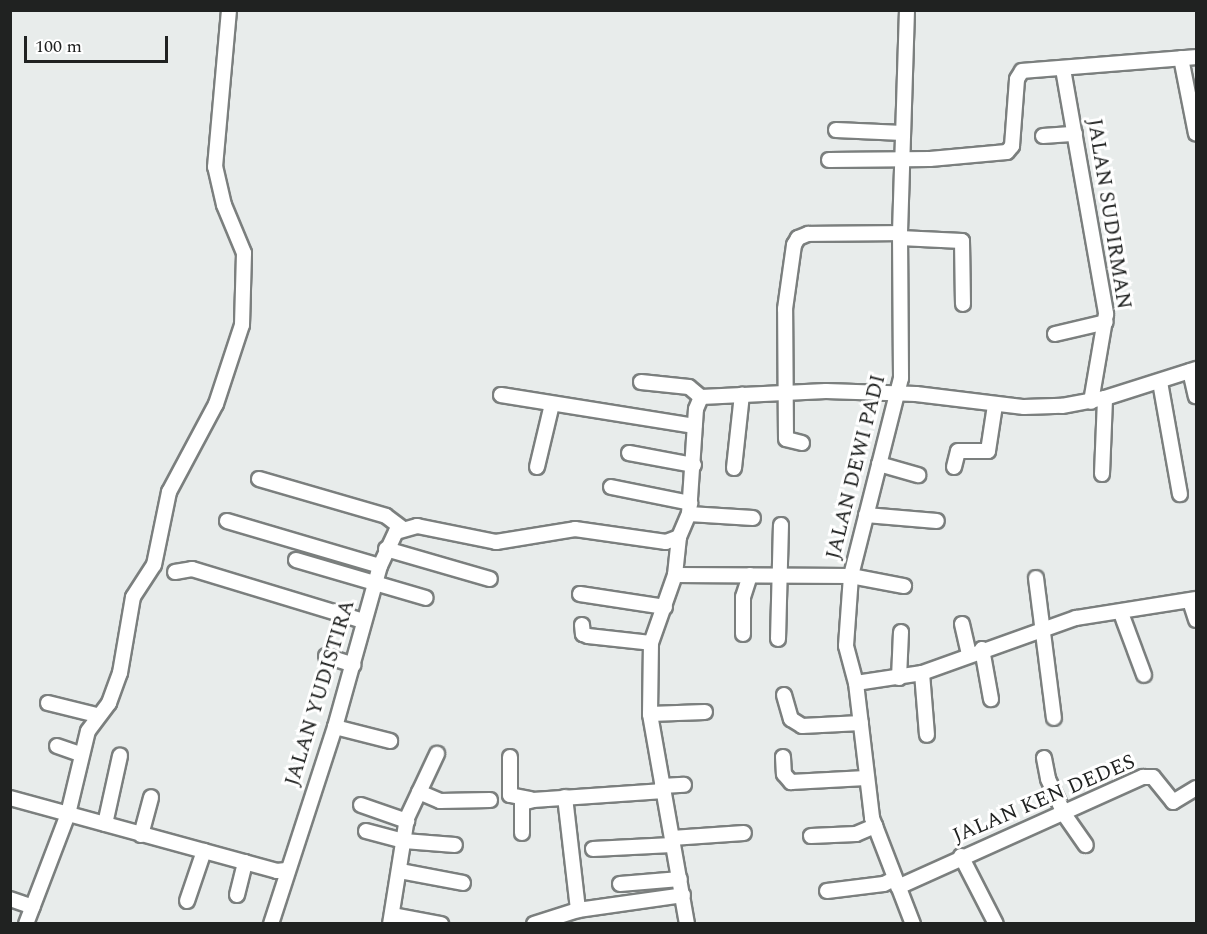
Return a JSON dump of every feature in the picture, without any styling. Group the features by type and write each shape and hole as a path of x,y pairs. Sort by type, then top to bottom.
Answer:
{"street":[{"path":"26,924 68,814 80,754 97,715 109,703 120,674 133,597 154,565 169,492 216,404 242,325 244,253 224,205 215,167 229,10"},
{"name":"JALAN DEWI PADI","path":"907,10 900,236 901,378 851,576 846,646 856,683 866,778 875,826 913,924"},
{"path":"829,160 902,159 1007,152 1011,146 1018,74 1197,57"},
{"path":"1180,58 1197,134"},
{"name":"JALAN SUDIRMAN","path":"1063,69 1106,322 1091,402"},
{"path":"836,130 903,133"},
{"path":"1043,136 1075,134"},
{"path":"802,443 786,441 785,394 785,309 798,238 808,234 900,236 962,241 963,304"},
{"path":"1055,334 1106,322"},
{"path":"641,382 689,387 701,397 826,391 898,394 995,405 1091,402 1193,370 1197,396"},
{"path":"1160,382 1180,494"},
{"path":"734,468 742,394"},
{"path":"501,395 695,426"},
{"path":"687,924 650,714 651,643 675,575 679,537 689,508 694,465 695,426 701,397"},
{"path":"1102,474 1106,398"},
{"path":"537,467 552,404"},
{"path":"954,467 958,451 988,451 995,405"},
{"path":"629,453 694,465"},
{"path":"879,464 918,475"},
{"path":"259,479 386,516 397,520 402,528 427,528 496,542 574,529 666,542 679,537"},
{"path":"611,487 689,508 753,518"},
{"path":"866,515 938,521"},
{"path":"227,521 380,566"},
{"path":"778,639 781,525"},
{"name":"JALAN YUDISTIRA","path":"272,924 286,870 335,727 380,566 391,537 402,528"},
{"path":"386,549 490,579"},
{"path":"296,560 426,598"},
{"path":"175,572 192,569 363,621"},
{"path":"675,575 851,576 904,585"},
{"path":"743,634 743,597 750,575"},
{"path":"1036,578 1054,718"},
{"path":"580,594 665,608"},
{"path":"856,683 922,673 1044,627 1193,600 1197,620"},
{"path":"1120,613 1144,675"},
{"path":"962,624 976,651 991,699"},
{"path":"582,625 583,634 588,636 651,643"},
{"path":"900,678 901,632"},
{"path":"326,656 354,664"},
{"path":"922,673 927,735"},
{"path":"784,695 791,719 802,726 861,723"},
{"path":"48,703 97,715"},
{"path":"650,714 705,712"},
{"path":"335,727 390,741"},
{"path":"57,747 80,754"},
{"path":"437,754 406,821 391,919 441,924"},
{"path":"105,824 120,756"},
{"path":"510,757 510,795 533,800"},
{"path":"783,757 784,774 791,782 866,778"},
{"path":"1044,758 1048,779 1064,814 1086,845"},
{"name":"JALAN KEN DEDES","path":"827,891 896,883 1064,814 1148,776 1173,802 1197,788"},
{"path":"522,833 522,803 684,785"},
{"path":"419,792 440,801 490,800"},
{"path":"141,835 151,797"},
{"path":"565,797 578,910"},
{"path":"10,798 277,871 286,870"},
{"path":"362,805 406,821"},
{"path":"811,836 856,834 875,826"},
{"path":"366,831 404,841 455,845"},
{"path":"593,849 744,833"},
{"path":"187,902 204,851"},
{"path":"961,856 996,924"},
{"path":"237,895 245,862"},
{"path":"400,871 463,883"},
{"path":"620,884 680,879"},
{"path":"534,924 578,910 683,896"},
{"path":"10,899 33,907"}]}
